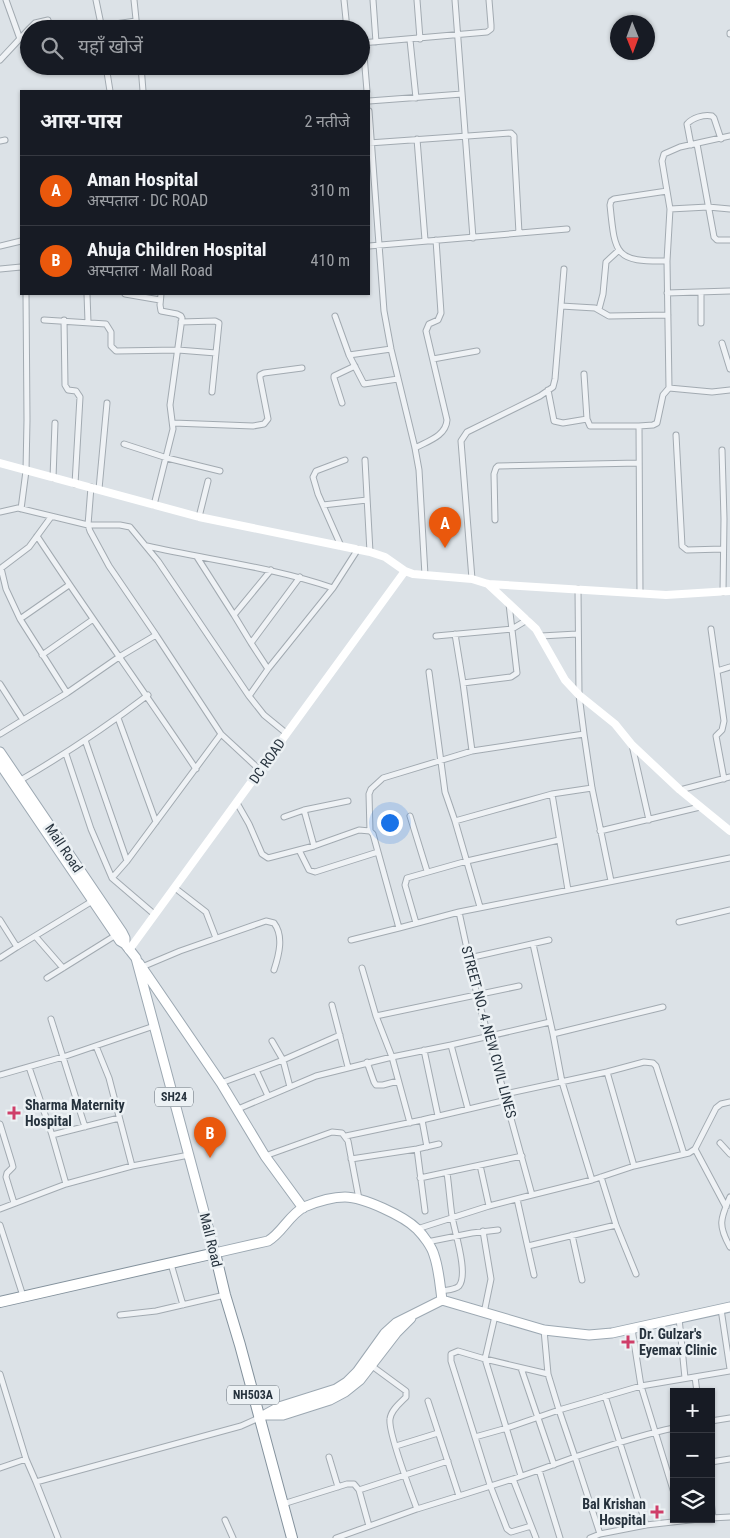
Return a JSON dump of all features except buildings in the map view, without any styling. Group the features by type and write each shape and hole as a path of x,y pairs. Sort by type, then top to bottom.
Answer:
{"highway":[{"path":"0,1302 215,1253"},
{"name":"Mall Road","path":"215,1253 225,1295 263,1417 292,1538"}],"main road":[{"path":"0,463 199,517 370,552 385,557 405,571 413,574 472,579 488,584 666,595 727,592"},
{"name":"DC ROAD","path":"127,947 175,888 405,571"},
{"path":"488,584 527,620 541,636 565,680 579,695 615,724 632,745 680,790 730,831"},
{"name":"Mall Road","path":"0,752 6,772 19,780 116,935 136,958 215,1253"},
{"name":"Mall Road","path":"0,764 94,899 122,932 127,947"},
{"path":"136,958 222,1083 265,1156 303,1208"},
{"path":"215,1253 274,1238 291,1217 303,1208 325,1200 344,1197 359,1199 389,1211 417,1229 434,1254 441,1295"},
{"path":"441,1295 484,1313 544,1330 575,1335 594,1335 632,1329 726,1308"},
{"path":"263,1417 283,1415 339,1396 360,1380 397,1332 415,1314 441,1295"},
{"path":"263,1417 279,1407 336,1389 347,1382 357,1372 385,1333 396,1323 415,1314"}],"street":[{"path":"0,60 20,39 6,0"},
{"path":"96,0 100,20"},
{"path":"134,0 136,20"},
{"path":"344,0 346,20"},
{"path":"373,0 376,42"},
{"path":"417,0 420,39"},
{"path":"455,0 473,238"},
{"path":"370,42 484,33 490,30 489,0"},
{"path":"410,40 416,98"},
{"path":"107,75 110,90"},
{"path":"142,75 143,90"},
{"path":"365,75 367,90"},
{"path":"370,101 462,94"},
{"path":"720,138 712,116 706,115 690,120 687,124 694,144 714,237 717,240 730,240"},
{"path":"425,575 420,479 416,448 398,379 384,311 370,143 508,132 514,136 520,233"},
{"path":"584,374 587,419 590,426 639,426 657,423 663,394 669,388 667,261 670,209 662,157 674,149 730,136"},
{"path":"417,139 425,240"},
{"path":"667,191 611,201 610,205 613,239 619,250 627,258 644,262 667,261"},
{"path":"670,209 708,207 730,209"},
{"path":"370,246 567,229"},
{"path":"416,448 445,430 447,420 426,331 429,324 438,320 441,313 436,240"},
{"path":"0,246 20,241"},
{"path":"598,309 603,294 606,262 619,250"},
{"path":"0,269 20,267"},
{"path":"472,579 461,440 467,432 548,390 555,384 564,269"},
{"path":"668,293 730,291"},
{"path":"701,323 702,292"},
{"path":"21,509 26,471 26,295"},
{"path":"87,295 88,322"},
{"path":"127,295 160,297 161,311 182,316 170,413 173,423 167,458 154,505"},
{"path":"561,306 598,309 609,316 668,316"},
{"path":"335,316 350,355 362,381 366,385 398,379"},
{"path":"44,320 106,324 111,332 110,346 116,351 178,350 216,353"},
{"path":"64,320 65,385 68,390 76,391 80,397 76,484"},
{"path":"181,322 217,321 220,325 212,392"},
{"path":"722,343 730,369"},
{"path":"350,355 391,349"},
{"path":"433,359 477,351"},
{"path":"342,403 334,376 355,366"},
{"path":"173,423 253,426 264,424 268,419 260,375 302,368"},
{"path":"669,388 712,392 730,390"},
{"path":"548,390 554,422 587,419"},
{"path":"107,403 88,525 109,566 221,734 260,771"},
{"path":"53,478 55,423"},
{"path":"639,426 640,593"},
{"path":"676,435 682,546 687,550 723,549"},
{"path":"124,444 167,458 220,471"},
{"path":"722,450 727,519 723,549 727,592"},
{"path":"342,546 323,505 314,480 314,474 323,468 345,460"},
{"path":"365,460 370,552"},
{"path":"495,520 494,474 498,466 639,463"},
{"path":"199,517 208,481"},
{"path":"323,505 367,500"},
{"path":"0,512 10,509 21,509 88,525 126,526 134,530 249,696 264,715 286,733"},
{"path":"52,517 29,547 0,569 6,590 20,619 67,693"},
{"path":"37,536 92,620 148,695 196,769"},
{"path":"146,546 300,576 333,588"},
{"path":"249,696 268,669 333,588 358,549"},
{"path":"196,557 268,669"},
{"path":"234,615 271,570"},
{"path":"251,643 300,576"},
{"path":"20,619 69,585"},
{"path":"578,589 579,695 592,788 611,882"},
{"path":"463,683 515,675 517,669 508,604"},
{"path":"42,655 92,620"},
{"path":"436,636 512,629 527,620"},
{"path":"680,790 727,778 716,736 722,730 724,720 711,629"},
{"path":"455,634 472,751"},
{"path":"541,636 578,634"},
{"path":"0,734 156,635"},
{"path":"717,670 730,666"},
{"path":"429,672 445,792 480,907"},
{"path":"0,684 23,720"},
{"path":"19,780 66,754 148,695"},
{"path":"118,718 156,822"},
{"path":"112,878 127,861 221,734"},
{"path":"398,928 373,834 370,831 368,802 371,789 384,778 472,751 584,734"},
{"path":"85,740 127,861"},
{"path":"632,745 649,820"},
{"path":"66,754 91,829 112,878 154,914"},
{"path":"455,821 552,794 592,788"},
{"path":"552,794 568,890"},
{"path":"284,817 304,810 348,801"},
{"path":"237,803 249,824 262,854 265,856 272,857 314,846 359,830 370,831"},
{"path":"600,831 700,807"},
{"path":"304,810 314,846"},
{"path":"410,816 427,871"},
{"path":"416,923 405,879 414,874 559,840"},
{"path":"299,850 309,870 315,872 378,852"},
{"path":"351,940 480,907 730,858"},
{"path":"175,888 206,912 216,938"},
{"path":"0,958 94,899"},
{"path":"679,922 730,910"},
{"name":"STREET NO. 4 ,NEW CIVIL LINES","path":"460,912 477,995 532,1195"},
{"path":"0,920 18,947"},
{"path":"142,968 266,920 274,923 279,933 280,944 274,970"},
{"path":"47,978 116,935"},
{"path":"36,937 63,968"},
{"path":"469,958 549,940"},
{"path":"533,944 562,1082 592,1180"},
{"path":"362,968 376,1016 392,1056 410,1123"},
{"path":"376,1016 519,986"},
{"path":"332,1005 348,1067"},
{"path":"553,1034 663,1007"},
{"path":"51,1019 85,1127"},
{"path":"238,1109 316,1076 348,1067 550,1022"},
{"path":"0,1075 63,1057 154,1026"},
{"path":"222,1083 340,1035"},
{"path":"272,1040 282,1060 290,1087"},
{"path":"451,1045 468,1109"},
{"path":"96,1046 109,1078 132,1166"},
{"path":"424,1050 438,1116"},
{"path":"367,1062 376,1085 398,1081"},
{"path":"505,1094 644,1062 654,1064 684,1154"},
{"path":"29,1067 66,1184"},
{"path":"256,1070 268,1096"},
{"path":"607,1072 634,1166"},
{"path":"265,1156 332,1132 338,1131 346,1136 506,1100"},
{"path":"417,1229 489,1206 592,1180 670,1156 684,1154 695,1149 716,1108 720,1104 730,1102"},
{"path":"52,1135 119,1118"},
{"path":"422,1120 427,1147"},
{"path":"0,1124 12,1164 6,1177 14,1204"},
{"path":"346,1136 359,1199"},
{"path":"720,1143 730,1154"},
{"path":"351,1158 417,1149 438,1144"},
{"path":"417,1149 425,1211"},
{"path":"695,1149 726,1207"},
{"path":"0,1208 66,1184 132,1166 189,1155"},
{"path":"420,1178 522,1156"},
{"path":"480,1165 489,1206"},
{"path":"441,1295 456,1288 462,1281 462,1270 457,1236 452,1218 447,1173"},
{"path":"601,1177 616,1225 636,1274"},
{"path":"730,1198 722,1216 721,1227 730,1245"},
{"path":"517,1200 534,1275"},
{"path":"0,1225 23,1296"},
{"path":"528,1246 616,1225"},
{"path":"427,1242 498,1230"},
{"path":"483,1232 490,1279 484,1313"},
{"path":"572,1235 582,1280"},
{"path":"172,1264 183,1305"},
{"path":"120,1314 156,1311 225,1295"},
{"path":"475,1437 641,1386 730,1370 726,1308"},
{"path":"495,1316 485,1359 521,1476"},
{"path":"679,1318 685,1378"},
{"path":"632,1329 641,1386 670,1480"},
{"path":"544,1330 548,1374 600,1534"},
{"path":"531,1526 509,1531 490,1485 451,1356 452,1352 458,1351 548,1374"},
{"path":"372,1366 406,1391 406,1397 390,1417 390,1427 417,1509"},
{"path":"521,1368 554,1465"},
{"path":"0,1374 26,1459 58,1538"},
{"path":"695,1377 696,1388"},
{"path":"605,1396 646,1525"},
{"path":"428,1401 459,1496"},
{"path":"36,1482 241,1426 263,1417"},
{"path":"715,1420 730,1418"},
{"path":"336,1538 417,1509 513,1479 620,1442 670,1429"},
{"path":"396,1446 438,1433"},
{"path":"329,1457 338,1487"},
{"path":"0,1468 26,1459"},
{"path":"715,1461 730,1459"},
{"path":"359,1490 448,1461"},
{"path":"539,1470 560,1538"},
{"path":"513,1479 536,1538"},
{"path":"283,1504 354,1484 359,1490 368,1526"},
{"path":"715,1518 730,1517"},
{"path":"225,1520 232,1538"},
{"path":"590,1538 600,1534 670,1522"}],"place":[{"name":"Aman Hospital","path":"445,548"},
{"name":"Sharma Maternity Hospital","path":"14,1113"},
{"name":"Ahuja Children Hospital","path":"210,1158"},
{"name":"Dr. Gulzar's Eyemax Clinic","path":"628,1342"},
{"name":"Bal Krishan Hospital","path":"657,1512"}]}
